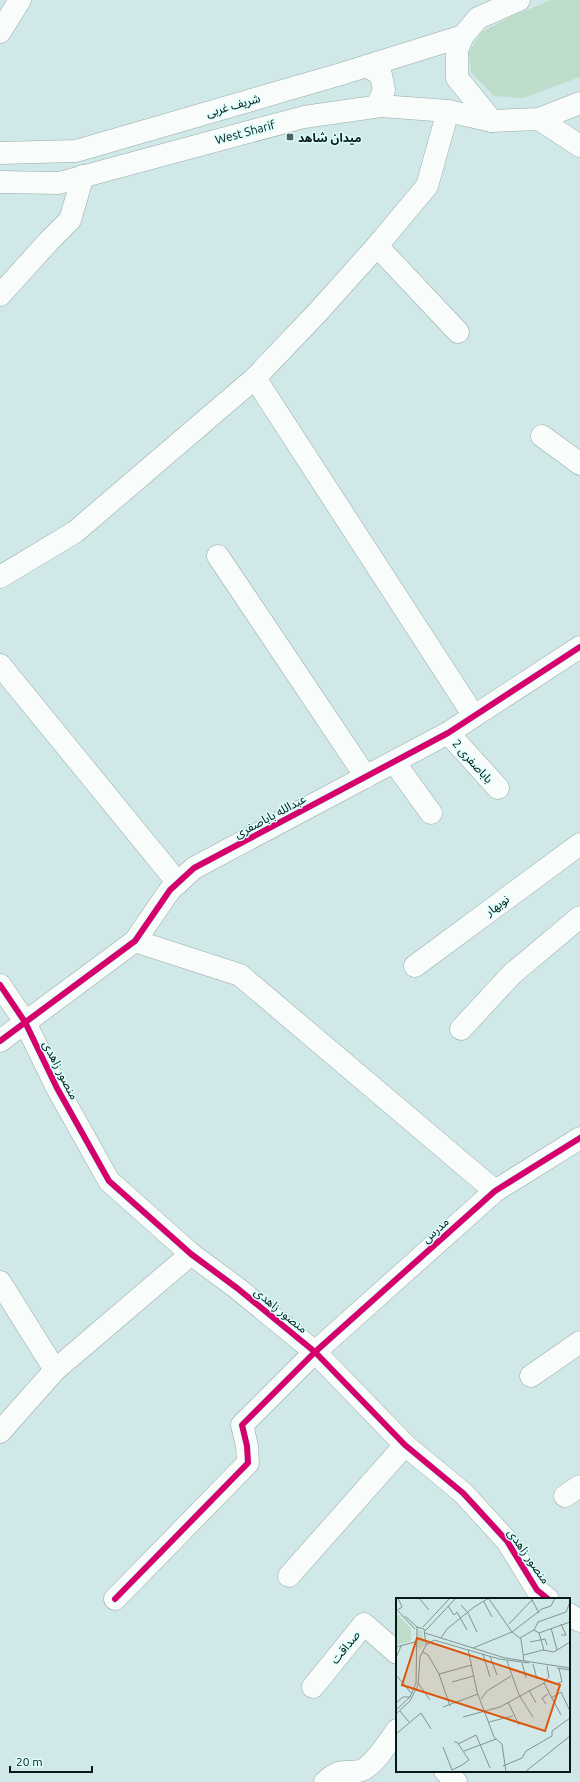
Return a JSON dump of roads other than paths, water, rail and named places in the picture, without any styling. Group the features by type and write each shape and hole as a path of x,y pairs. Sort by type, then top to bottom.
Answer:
{"street":[{"path":"0,32 20,0"},
{"path":"519,0 478,18 463,36 457,50 457,78 492,121 539,119 580,103"},
{"name":"شریف غربی","path":"0,154 76,151 367,66 463,36"},
{"path":"367,66 381,75 384,90 377,106"},
{"name":"West Sharif","path":"0,182 59,183 304,117 377,106 448,111 492,121"},
{"path":"0,577 75,532 255,378 378,246 427,186 448,111"},
{"path":"539,119 580,146"},
{"path":"0,295 48,241 70,220 83,176"},
{"path":"378,246 458,332"},
{"path":"255,378 474,716"},
{"path":"542,436 580,464"},
{"path":"218,556 366,777"},
{"name":"عبدالله باباصفری","path":"0,1041 135,941 170,890 194,868 448,733 580,647"},
{"path":"0,665 178,883"},
{"name":"باباصفری 2","path":"448,733 498,788"},
{"path":"394,762 431,813"},
{"name":"نوبهار","path":"415,966 580,844"},
{"path":"461,1028 512,974 580,917"},
{"path":"135,941 240,975 495,1191"},
{"name":"منصور زاهدی","path":"0,985 25,1022 57,1088 109,1181 191,1254 237,1288 315,1352 405,1445 463,1493 507,1541 537,1596"},
{"name":"مدرس","path":"115,1599 248,1463 247,1446 242,1425 315,1352 495,1191 580,1138"},
{"path":"0,1432 55,1370 191,1254"},
{"path":"0,1282 55,1370"},
{"path":"531,1376 580,1342"},
{"path":"289,1576 405,1445"},
{"path":"570,1615 580,1621"},
{"name":"صداقت","path":"313,1687 364,1624 396,1652"},
{"path":"325,1782 339,1772 360,1771 379,1756 396,1731"},
{"path":"446,1772 456,1782"}],"place":[{"name":"میدان شاهد","path":"290,137"}]}
